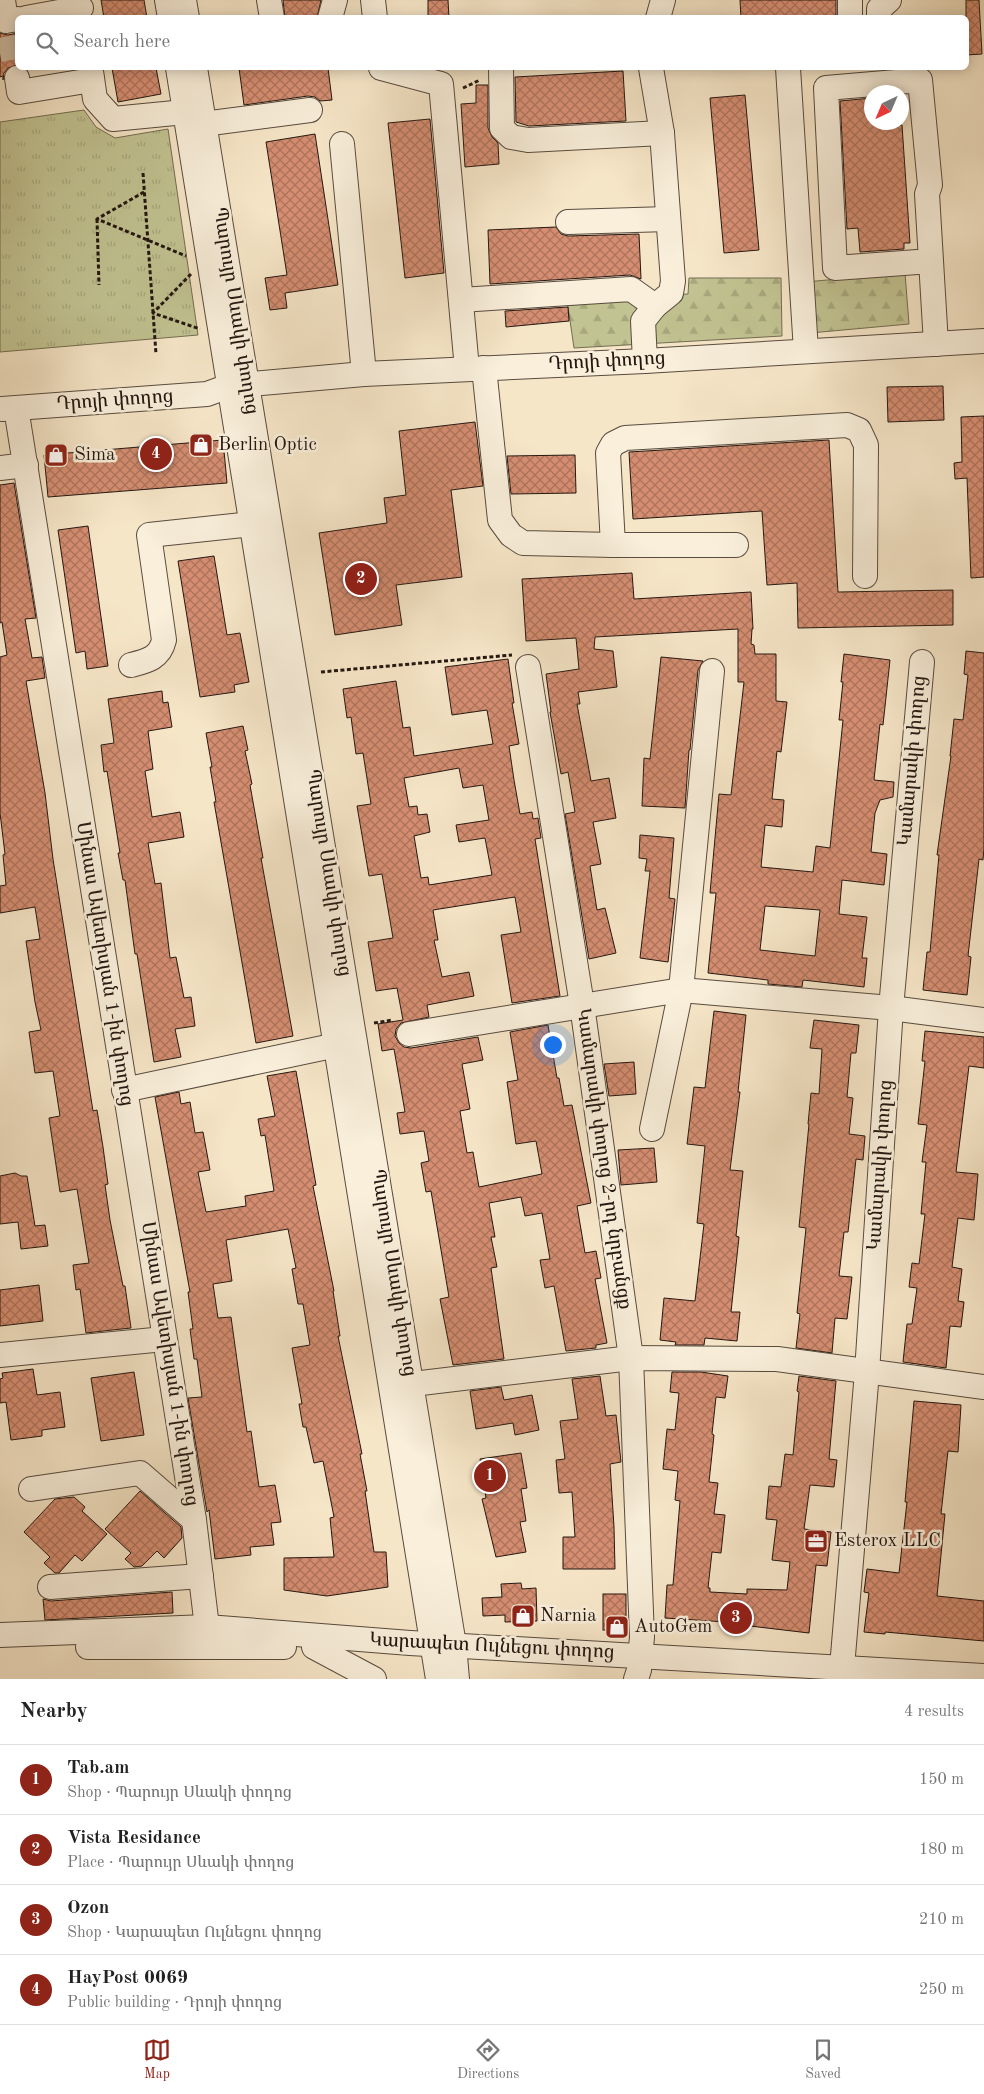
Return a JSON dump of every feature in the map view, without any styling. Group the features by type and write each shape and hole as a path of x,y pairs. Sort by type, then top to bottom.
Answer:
{"street":[{"path":"167,0 170,15"},
{"path":"184,0 186,15"},
{"path":"268,0 271,15"},
{"path":"331,15 335,0"},
{"path":"373,0 375,15"},
{"path":"659,15 664,0"},
{"path":"850,0 850,15"},
{"path":"879,15 879,9 889,0"},
{"path":"40,15 81,9"},
{"name":"Պարույր Սևակի փողոց","path":"179,70 192,121 238,385 446,1661"},
{"name":"Պարույր Սևակի փողոց","path":"192,121 195,70"},
{"path":"388,70 441,84 461,300 476,368 500,520 511,535 523,543 736,545"},
{"path":"645,361 643,321 655,306 670,293 673,281 662,133 651,70"},
{"path":"788,70 806,351"},
{"path":"494,72 502,128 511,137 528,140 662,133"},
{"path":"931,261 835,268 826,88 883,75 920,80 930,185 927,194 936,344"},
{"path":"17,78 19,92 92,76 96,99 113,120 192,121 310,110"},
{"path":"342,144 364,374"},
{"path":"568,222 668,219"},
{"path":"461,300 631,289 655,306"},
{"name":"Դրոյի փողոց","path":"5,405 206,394 238,385 364,374 645,361 984,341"},
{"name":"Պարույր Սևակի փողոց","path":"238,385 252,524 346,1043"},
{"name":"Մինաս Ավետիսյան 1-ին փողոց","path":"5,405 26,465 124,1090 194,1520 207,1627"},
{"path":"614,545 608,453 613,444 625,438 847,425 860,430 866,445 865,576"},
{"path":"0,468 26,465"},
{"path":"131,664 148,661 155,656 162,648 164,640 149,535 252,524"},
{"name":"Կամարակի փողոց","path":"841,1674 867,1372 891,1008 922,662"},
{"name":"Կամարակի փողոց 2-րդ նրբանցք","path":"528,667 582,1005 631,1358 642,1638 638,1668"},
{"path":"652,1129 681,990 712,671"},
{"path":"409,1034 681,990 891,1008 984,1020"},
{"path":"124,1090 346,1043"},
{"path":"0,1355 164,1339"},
{"path":"401,1385 631,1358 777,1359 984,1387"},
{"path":"31,1489 140,1473 194,1520"},
{"path":"50,1588 202,1576"},
{"name":"Կարապետ Ուլնեցու փողոց","path":"0,1635 207,1627 446,1661"},
{"name":"Կարապետ Ուլնեցու փողոց","path":"0,1650 100,1646 314,1647 446,1661 768,1675 984,1676"},
{"path":"314,1647 374,1679"}],"path":[{"path":"442,98 449,97 494,72"},
{"path":"142,173 156,354"},
{"path":"97,219 144,192"},
{"path":"97,219 188,256"},
{"path":"97,219 99,285"},
{"path":"153,313 197,267"},
{"path":"153,313 208,332"},
{"path":"320,672 525,653 528,667"}],"green space":[{"path":"84,110 96,127 115,138 168,129 198,335 0,352 0,122"},
{"path":"905,273 909,324 810,333 805,282"},
{"path":"689,278 781,278 782,336 574,348 567,300 688,294"}],"building":[{"path":"101,0 144,0 146,15 104,15"},
{"path":"283,0 321,0 318,15 285,15"},
{"path":"428,0 448,0 449,15 428,15"},
{"path":"740,0 836,0 836,15 741,15"},
{"path":"966,0 979,0 982,54 969,55 969,15 966,15"},
{"path":"0,33 8,35 15,34 15,66 8,68 4,73 3,80 3,76 0,77"},
{"path":"112,70 156,70 161,94 118,102"},
{"path":"239,70 328,70 332,100 320,101 315,97 308,96 244,105"},
{"path":"623,71 626,121 529,126 516,122 515,77"},
{"path":"476,85 488,85 488,128 492,137 498,143 499,164 465,167 461,104 476,103"},
{"path":"745,95 759,250 724,253 710,98"},
{"path":"864,99 864,130 902,130 910,243 904,243 904,249 860,252 858,228 847,229 840,101"},
{"path":"430,119 444,273 405,278 388,123"},
{"path":"315,134 338,285 285,293 287,308 270,310 265,278 287,275 266,142"},
{"path":"556,227 561,234 568,236 639,234 641,279 630,275 490,284 488,230"},
{"path":"568,307 569,321 506,327 505,311"},
{"path":"943,386 944,420 888,422 887,387"},
{"path":"984,416 984,577 971,578 967,478 955,479 954,463 962,462 961,417"},
{"path":"475,422 483,486 451,490 462,577 396,585 402,625 335,635 319,533 387,523 384,498 406,495 399,431"},
{"path":"223,440 227,483 48,497 44,455"},
{"path":"829,440 838,592 953,590 953,625 798,628 797,583 767,585 762,511 633,519 629,452"},
{"path":"575,455 576,493 511,494 507,456"},
{"path":"14,483 36,618 25,619 32,658 42,657 45,678 26,681 45,793 53,859 93,1111 97,1110 103,1147 108,1184 105,1185 110,1220 123,1286 125,1286 131,1328 86,1333 80,1289 76,1290 73,1265 89,1263 77,1189 60,1192 49,1118 60,1116 53,1071 35,1073 29,1032 41,1030 26,941 40,939 35,907 0,913 0,886 6,885 3,855 5,854 0,813 0,657 7,655 2,622 0,623 0,485"},
{"path":"88,526 108,666 87,669 85,651 76,653 58,530"},
{"path":"214,556 227,635 240,633 249,682 234,685 235,692 200,697 178,561"},
{"path":"632,573 634,599 751,592 753,629 751,644 754,645 755,654 776,654 776,701 787,702 781,752 777,751 772,799 784,800 782,827 765,825 761,867 813,872 816,846 830,848 843,720 839,720 844,654 890,660 883,725 880,724 874,780 894,782 893,797 880,800 875,813 871,852 887,854 884,885 842,880 839,914 867,917 862,958 867,958 864,987 803,980 802,987 768,984 768,980 708,973 716,893 710,893 719,794 731,795 744,682 738,682 738,629 595,637 594,649 613,651 617,687 578,692 580,704 577,704 591,781 609,778 616,818 593,822 601,864 590,866 597,910 605,908 616,953 589,959 565,814 575,812 568,772 561,774 550,712 546,674 579,669 576,638 526,641 522,579","holes":["765,906 820,910 815,956 760,950"]},
{"path":"966,651 984,653 984,848 983,860 979,859 968,956 971,957 967,995 923,990 927,952 930,952 939,855 937,855 951,756 954,719 963,720 968,675 964,674"},
{"path":"661,657 703,661 698,670 685,808 642,806 644,758 650,759"},
{"path":"508,659 514,703 512,703 519,744 509,746 514,780 520,814 532,812 533,819 538,818 541,838 535,839 560,996 512,1003 501,935 521,932 515,897 433,910 438,940 434,940 442,977 469,972 474,996 427,1005 429,1017 401,1023 396,1029 395,1036 404,1047 411,1048 478,1037 483,1060 462,1064 470,1109 460,1111 467,1153 473,1152 479,1187 542,1174 536,1141 516,1144 507,1082 518,1080 510,1032 548,1025 564,1106 572,1105 591,1203 577,1206 585,1253 596,1251 601,1278 595,1279 607,1343 596,1345 596,1348 566,1351 554,1286 545,1288 540,1260 550,1259 542,1213 525,1216 521,1197 489,1203 495,1237 491,1237 497,1267 491,1268 504,1359 453,1365 440,1299 449,1297 431,1191 426,1192 421,1163 429,1161 424,1131 400,1134 397,1113 405,1112 394,1049 382,1051 378,1024 403,1020 397,988 376,991 368,942 393,938 382,874 369,876 357,806 371,804 363,753 356,754 351,717 347,718 343,689 396,681 403,728 410,727 414,756 493,744 487,710 452,715 445,667","holes":["459,768 463,788 483,785 489,820 456,825 459,842 485,838 492,875 429,885 428,877 421,878 414,836 430,832 427,814 418,815 417,806 409,807 404,778"]},
{"path":"162,691 163,703 168,702 172,727 148,731 153,769 145,771 152,817 180,812 184,837 148,843 155,884 161,883 170,958 176,957 184,998 191,997 195,1026 175,1029 181,1057 154,1062 137,954 135,954 125,880 123,880 118,853 120,853 107,771 104,772 101,745 114,743 108,699"},
{"path":"243,726 248,750 245,751 252,784 250,785 263,858 261,858 293,1036 256,1043 214,802 216,802 210,767 212,767 206,733"},
{"path":"640,835 674,838 669,898 675,899 668,962 640,958 650,871 645,871 647,859 639,858"},
{"path":"714,1011 746,1015 738,1092 740,1092 730,1170 743,1171 736,1236 739,1237 731,1312 740,1312 737,1341 705,1338 704,1345 675,1345 676,1342 660,1340 664,1298 695,1301 704,1224 697,1223 705,1146 687,1144 694,1087 705,1088"},
{"path":"814,1020 859,1025 856,1053 851,1053 847,1097 853,1098 849,1134 865,1136 863,1160 856,1159 848,1232 844,1232 839,1276 852,1277 847,1319 835,1318 832,1353 796,1348 800,1314 797,1313 806,1228 799,1227 811,1093 819,1094 822,1049 810,1048"},
{"path":"925,1031 984,1037 984,1068 969,1066 956,1172 978,1174 974,1220 958,1218 952,1267 962,1269 958,1301 964,1302 961,1327 950,1326 946,1368 903,1362 907,1324 912,1324 917,1288 909,1287 912,1263 919,1264 925,1214 921,1214 926,1162 922,1162 927,1125 918,1124 925,1061 922,1061"},
{"path":"634,1062 636,1094 609,1096 604,1064"},
{"path":"296,1071 316,1185 313,1186 334,1291 340,1336 338,1336 362,1454 360,1454 367,1491 365,1491 374,1552 386,1552 388,1587 327,1596 284,1590 284,1558 334,1557 330,1518 334,1517 323,1461 314,1463 306,1427 303,1427 299,1404 302,1404 292,1348 310,1345 303,1304 298,1304 292,1269 296,1268 288,1229 226,1240 232,1281 213,1284 218,1318 231,1317 247,1432 251,1431 259,1487 275,1485 281,1522 271,1523 274,1545 250,1547 251,1555 215,1559 209,1510 207,1512 188,1398 202,1397 197,1359 194,1359 190,1329 193,1329 188,1292 190,1292 155,1097 179,1092 181,1104 190,1102 195,1133 203,1132 210,1170 198,1172 206,1212 246,1206 245,1196 274,1191 265,1135 261,1136 258,1119 275,1116 267,1076"},
{"path":"654,1148 657,1182 621,1185 618,1150"},
{"path":"15,1173 27,1176 35,1226 45,1225 48,1246 21,1249 18,1222 0,1224 0,1176"},
{"path":"39,1285 43,1321 0,1326 0,1290"},
{"path":"33,1369 37,1395 60,1392 65,1427 42,1430 42,1436 11,1440 6,1402 0,1403 0,1379 3,1378 2,1373"},
{"path":"134,1372 144,1435 101,1441 91,1378"},
{"path":"672,1372 701,1372 728,1376 725,1398 716,1397 712,1434 714,1435 709,1482 718,1483 714,1514 725,1515 721,1553 712,1552 708,1588 710,1588 710,1592 747,1594 747,1589 787,1590 790,1562 772,1560 777,1520 766,1519 769,1486 781,1487 785,1454 793,1455 799,1376 836,1381 829,1459 837,1460 834,1487 810,1485 804,1529 831,1532 827,1566 816,1565 809,1633 750,1626 749,1628 726,1627 726,1622 665,1618 667,1585 673,1585 680,1501 675,1500 678,1471 663,1469 667,1429 675,1430 679,1393 670,1392"},
{"path":"600,1376 606,1416 616,1415 621,1462 610,1464 615,1569 563,1569 563,1537 575,1537 572,1492 559,1493 556,1460 565,1459 560,1421 578,1419 572,1379"},
{"path":"501,1387 504,1400 532,1395 539,1430 515,1435 513,1423 476,1429 470,1391"},
{"path":"914,1401 961,1405 958,1452 948,1451 941,1514 945,1514 937,1596 984,1601 984,1641 885,1632 885,1634 864,1632 869,1593 864,1592 867,1569 899,1573 907,1502 905,1502"},
{"path":"521,1453 527,1488 521,1489 526,1521 520,1522 526,1552 496,1557 482,1499 486,1498 480,1459"},
{"path":"140,1491 181,1527 182,1538 164,1558 157,1551 142,1566 134,1567 125,1559 131,1553 105,1529"},
{"path":"74,1497 85,1507 82,1511 107,1534 82,1561 75,1555 59,1573 55,1573 44,1563 50,1557 24,1532 55,1499"},
{"path":"521,1583 522,1589 536,1588 537,1621 505,1622 505,1615 483,1616 482,1598 502,1597 501,1584"},
{"path":"172,1592 173,1613 45,1620 43,1599 51,1601"},
{"path":"603,1594 626,1594 626,1630 603,1630"}],"tunnel":[{"path":"9,36 15,68"},
{"path":"15,70 17,78"}],"place":[{"name":"Berlin Optic","path":"201,445"},
{"name":"HayPost 0069","path":"156,454"},
{"name":"Sima","path":"56,455"},
{"name":"Vista Residance","path":"361,579"},
{"name":"Tab.am","path":"490,1476"},
{"name":"Esterox LLC","path":"816,1541"},
{"name":"Narnia","path":"523,1616"},
{"name":"Ozon","path":"736,1618"},
{"name":"AutoGem","path":"617,1627"}]}
